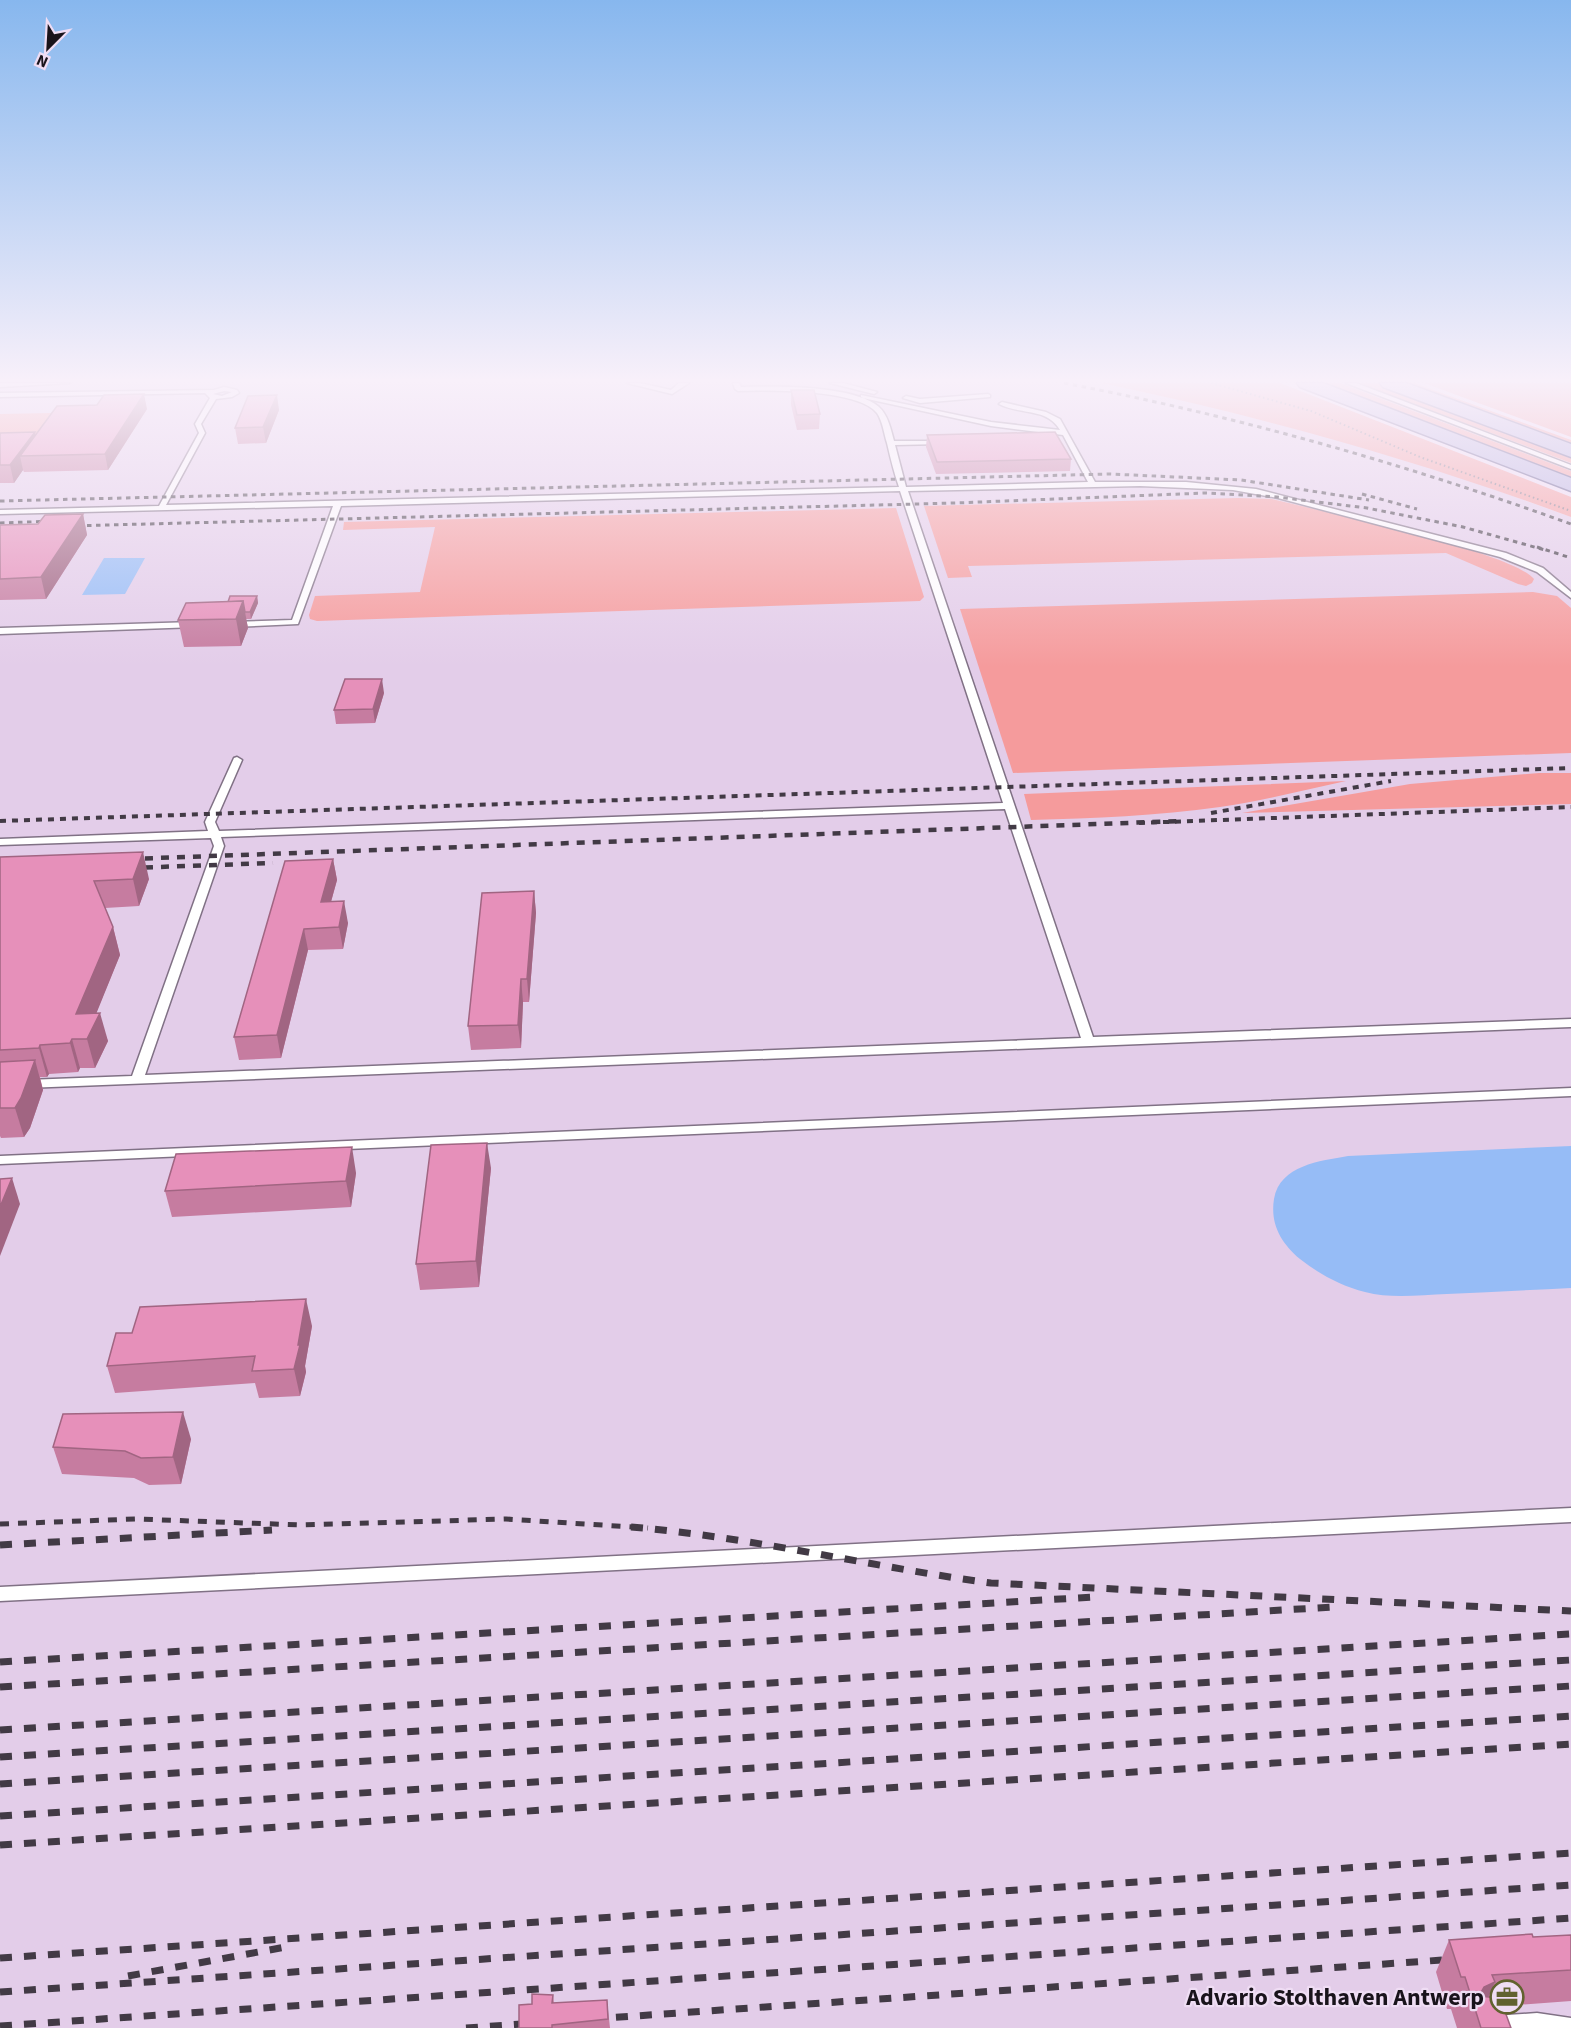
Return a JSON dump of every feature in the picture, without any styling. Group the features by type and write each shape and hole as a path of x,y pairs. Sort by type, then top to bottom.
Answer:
{"main road":[{"path":"1552,478 1571,485"}],"lane":[{"path":"161,508 178,478"},
{"path":"900,478 1088,1041"},
{"path":"1089,478 1093,484"},
{"path":"0,512 1187,483 1252,490 1279,496 1503,555 1540,570 1571,596"},
{"path":"224,624 295,622 338,503"},
{"path":"0,631 200,625"},
{"path":"137,1079 219,846 210,822 237,760"},
{"path":"0,842 1009,806"},
{"path":"0,1085 1571,1023"},
{"path":"0,1160 1571,1092"},
{"path":"0,1594 1571,1515"},
{"path":"1478,2028 1537,2023 1570,2028"}],"path":[{"path":"1478,478 1571,511"}],"shaded area":[{"path":"0,478 1461,478 1571,517 1571,2028 0,2028"},
{"path":"1457,478 1522,478 1571,497 1571,517"},
{"path":"1272,499 1411,533 1490,557 1518,568 1534,579 1526,586 1518,584 1446,553 968,566 972,577 948,578 924,506"},
{"path":"896,508 924,597 920,601 317,621 310,619 309,615 315,596 420,592 435,527 343,530 344,522"},
{"path":"1533,592 1557,596 1571,608 1571,753 1013,773 960,609"},
{"path":"1539,773 1571,773 1571,804 1242,813 1410,784"},
{"path":"1346,781 1267,799 1196,810 1149,815 1031,820 1024,794"}],"water":[{"path":"104,558 145,558 125,594 82,595"},
{"path":"1571,1146 1571,1288 1406,1296 1375,1294 1339,1283 1307,1264 1282,1240 1275,1225 1274,1199 1284,1179 1303,1167 1325,1160 1348,1156"}],"building":[{"path":"83,514 41,577 0,579 0,525 38,524 45,515"},
{"path":"230,596 257,596 250,612 245,612 243,601 228,602"},
{"path":"243,601 236,619 178,620 186,603"},
{"path":"345,679 382,679 373,709 334,710"},
{"path":"143,852 133,879 94,881 113,927 76,1014 100,1013 87,1039 72,1039 70,1043 40,1045 39,1048 0,1050 0,857"},
{"path":"333,859 321,902 344,901 339,927 304,929 277,1035 234,1037 285,861"},
{"path":"534,891 527,979 521,979 518,1025 468,1026 482,893"},
{"path":"35,1060 15,1108 0,1108 0,1062"},
{"path":"487,1143 476,1261 416,1264 431,1145"},
{"path":"352,1147 346,1181 165,1191 176,1154"},
{"path":"12,1178 0,1207 0,1179"},
{"path":"306,1299 298,1345 300,1345 294,1369 252,1371 255,1356 107,1366 116,1333 132,1333 140,1307"},
{"path":"183,1412 173,1457 141,1458 125,1451 53,1447 63,1414"},
{"path":"1532,1934 1533,1937 1571,1935 1571,1970 1492,1975 1495,1982 1484,1987 1479,1996 1500,1998 1511,2028 1481,2028 1465,1977 1461,1977 1449,1940"},
{"path":"532,1994 553,1995 552,2003 607,2000 608,2019 552,2025 552,2028 519,2028 519,2005 532,2004"}],"railway":[{"path":"0,501 961,478"},
{"path":"1190,478 1241,480 1369,500"},
{"path":"1435,478 1571,524"},
{"path":"69,526 955,503 1205,493 1277,497 1367,508 1463,527 1545,550"},
{"path":"1362,494 1417,509"},
{"path":"0,523 56,521"},
{"path":"1537,547 1571,558"},
{"path":"0,821 1571,768"},
{"path":"1211,813 1391,781"},
{"path":"1139,823 1571,807"},
{"path":"129,859 1181,821"},
{"path":"129,868 273,863"},
{"path":"0,1524 136,1519 301,1525 506,1519 648,1528"},
{"path":"631,1527 721,1538 991,1583 1571,1611"},
{"path":"0,1545 272,1530"},
{"path":"0,1662 1094,1597"},
{"path":"0,1687 1333,1607"},
{"path":"0,1730 1571,1634"},
{"path":"0,1757 1571,1660"},
{"path":"0,1784 1571,1686"},
{"path":"0,1816 1571,1716"},
{"path":"0,1845 1571,1744"},
{"path":"0,1958 1571,1853"},
{"path":"0,1992 1571,1885"},
{"path":"0,2026 1571,1918"},
{"path":"128,1976 291,1946"},
{"path":"592,2019 1457,1959"},
{"path":"466,2028 536,2023"}],"place":[{"name":"Advario Stolthaven Antwerp","path":"1507,1997"}]}
